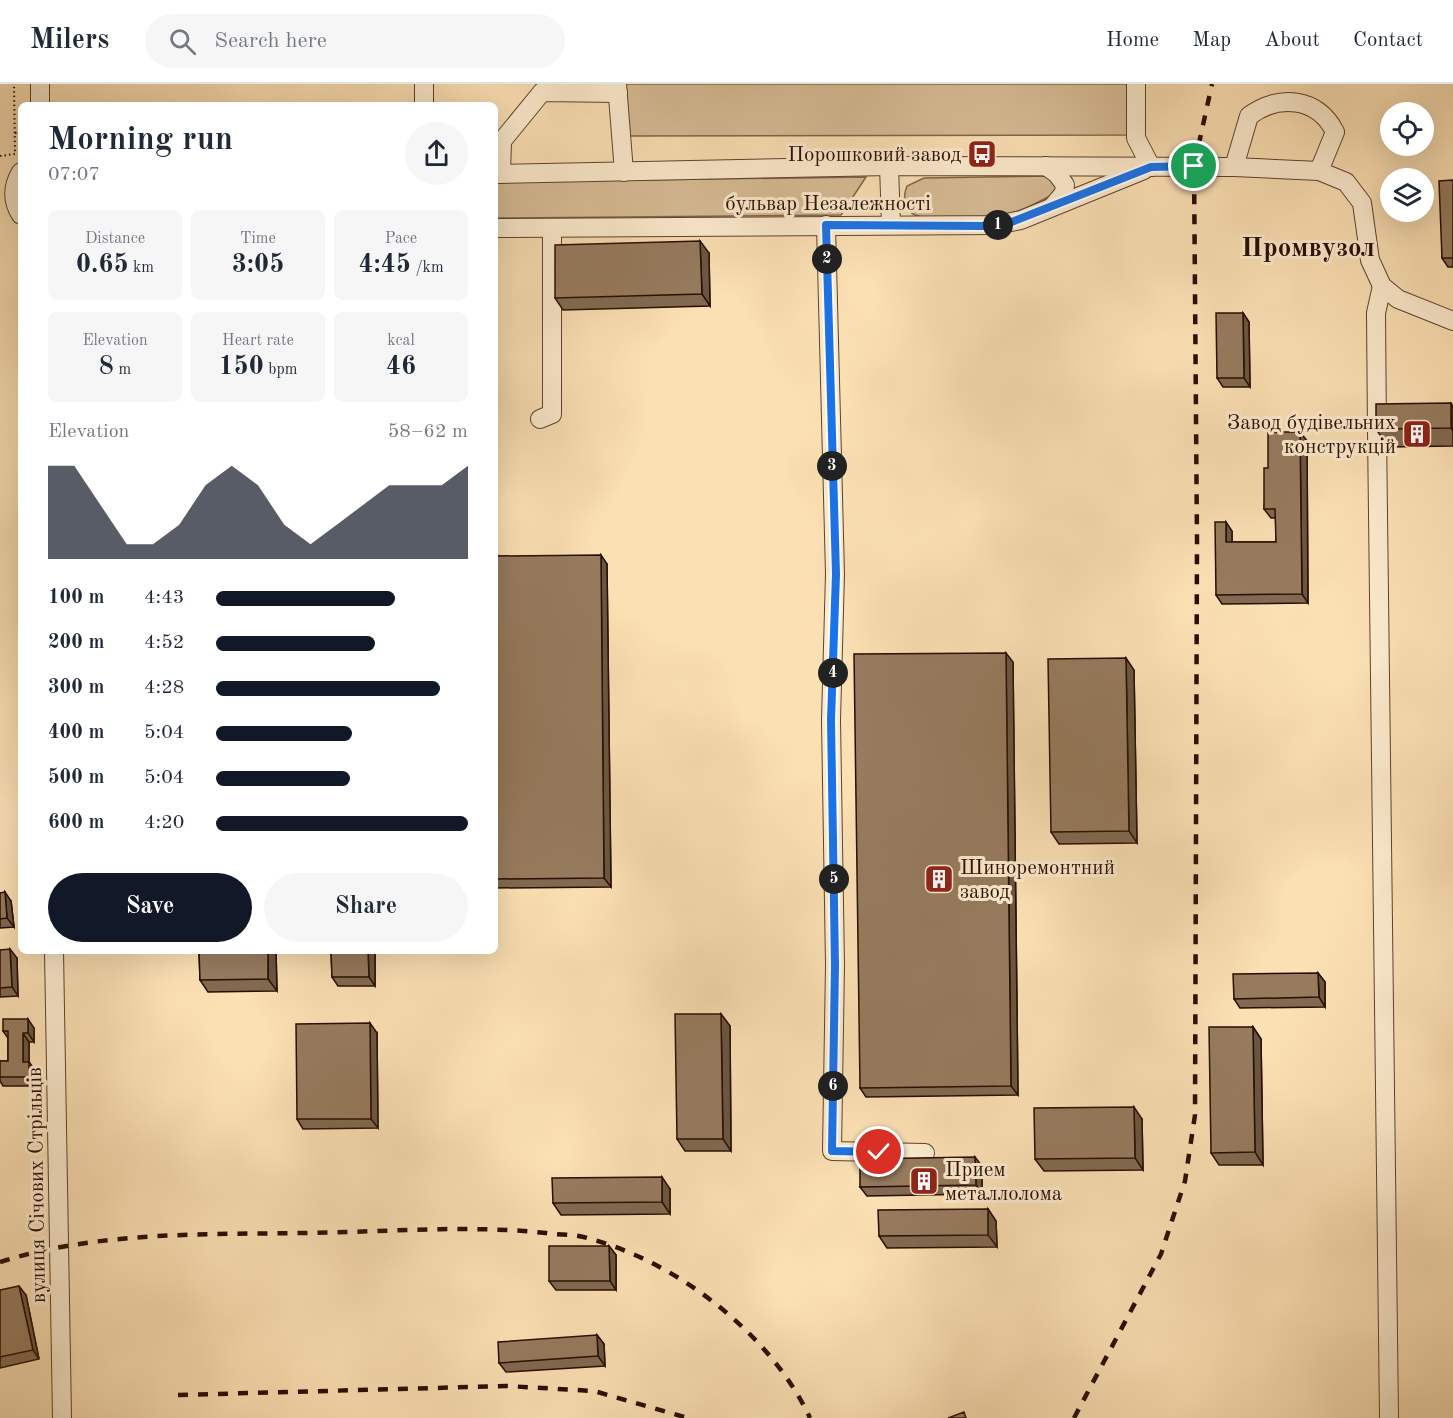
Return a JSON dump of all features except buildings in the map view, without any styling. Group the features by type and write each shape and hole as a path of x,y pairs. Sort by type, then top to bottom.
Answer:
{"street":[{"path":"40,84 40,102"},
{"path":"424,84 424,102"},
{"path":"1136,84 1136,138 1151,167"},
{"path":"498,174 502,141 542,92 617,89 624,172"},
{"path":"1234,167 1249,116 1271,103 1289,102 1319,110 1335,132 1319,171"},
{"path":"889,166 891,224"},
{"name":"бульвар Незалежності","path":"498,174 889,166 1234,167 1319,171 1346,182 1362,203 1370,260 1382,286"},
{"path":"1046,166 1058,174 1065,185 1064,193 1051,207"},
{"name":"бульвар Незалежності","path":"498,228 996,225 1021,220 1151,167"},
{"path":"0,188 18,174"},
{"path":"18,179 14,192 18,205"},
{"path":"0,199 18,213"},
{"path":"826,225 836,574 831,720 835,965 832,1151 926,1153"},
{"path":"540,419 552,414 552,228"},
{"path":"1389,1418 1376,312 1382,286 1398,299 1453,321"},
{"name":"вулиця Січових Стрільців","path":"54,954 62,1418"}],"path":[{"path":"0,156 15,154 14,84"}],"shaded area":[{"path":"624,84 1133,84 1133,135 627,136"},
{"path":"1051,176 1056,179 1057,192 1026,208 1006,214 932,218 913,214 905,202 907,186 924,178"},
{"path":"866,177 841,215 498,218 498,182"}],"railway":[{"path":"1074,1418 1161,1254 1185,1181 1195,1115 1197,542 1194,166 1212,84"},
{"path":"0,1262 85,1243 172,1235 471,1229 572,1235 621,1249 654,1264 717,1305 746,1330 771,1358 793,1387 810,1418"},
{"path":"178,1395 507,1386 594,1391 688,1418"}],"place":[{"name":"Порошковий завод","path":"982,154"},
{"name":"Завод будівельних конструкцій","path":"1417,434"},
{"name":"Шиноремонтний завод","path":"939,879"},
{"name":"Прием металлолома","path":"924,1181"}],"district":[{"name":"Промвузол","path":"1308,247"}],"route":[{"path":"879,1152 832,1151 835,965 831,720 836,574 826,225 982,226 1009,223 1151,167 1194,166"}]}
